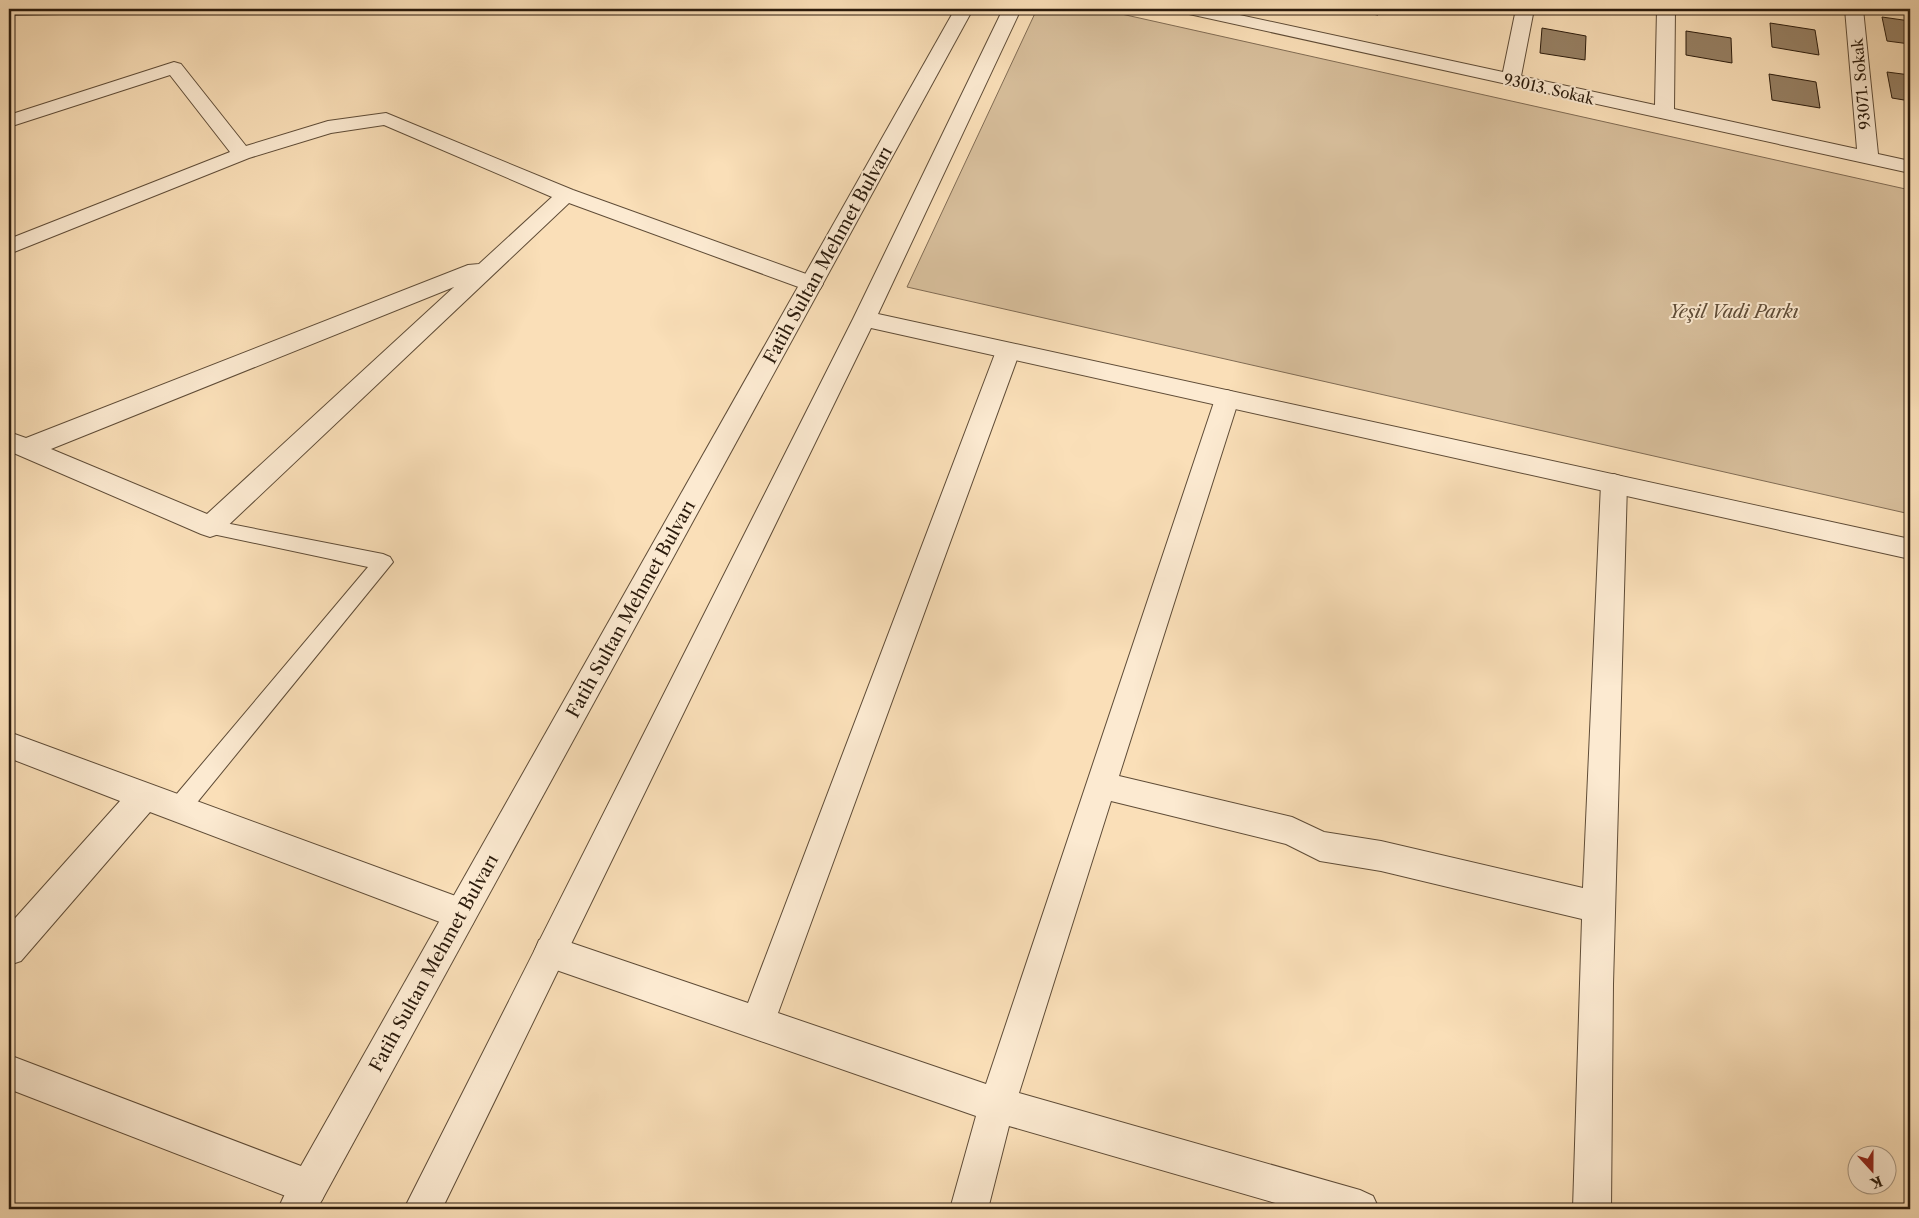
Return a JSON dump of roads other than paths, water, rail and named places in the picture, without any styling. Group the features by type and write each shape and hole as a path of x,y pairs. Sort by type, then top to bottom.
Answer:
{"street":[{"name":"Fatih Sultan Mehmet Bulvarı","path":"303,1198 964,9"},
{"path":"423,1209 864,319 1012,9"},
{"name":"93013. Sokak","path":"1189,9 1289,23 1512,81 1910,167"},
{"path":"1512,81 1525,9"},
{"path":"1664,114 1666,9"},
{"name":"93071. Sokak","path":"1854,9 1868,158"},
{"path":"9,121 174,68 242,154"},
{"path":"9,248 242,154 328,127 386,119 566,195 812,284"},
{"path":"18,445 210,527 566,195"},
{"path":"18,445 492,264"},
{"path":"864,319 1910,549"},
{"path":"758,1022 1008,351"},
{"path":"969,1209 997,1105 1227,399"},
{"path":"1592,1209 1599,907 1614,484"},
{"path":"9,745 461,914"},
{"path":"1101,785 1292,831 1320,846 1381,856 1599,907"},
{"path":"9,949 144,796"},
{"path":"551,952 997,1105 1360,1209"},
{"path":"9,1072 303,1198"}],"lane":[{"path":"178,809 383,562 210,527"}],"waterway":[{"path":"9,14 161,11 168,9"}],"park label":[{"name":"Yeşil Vadi Parkı","path":"1734,312"}]}
